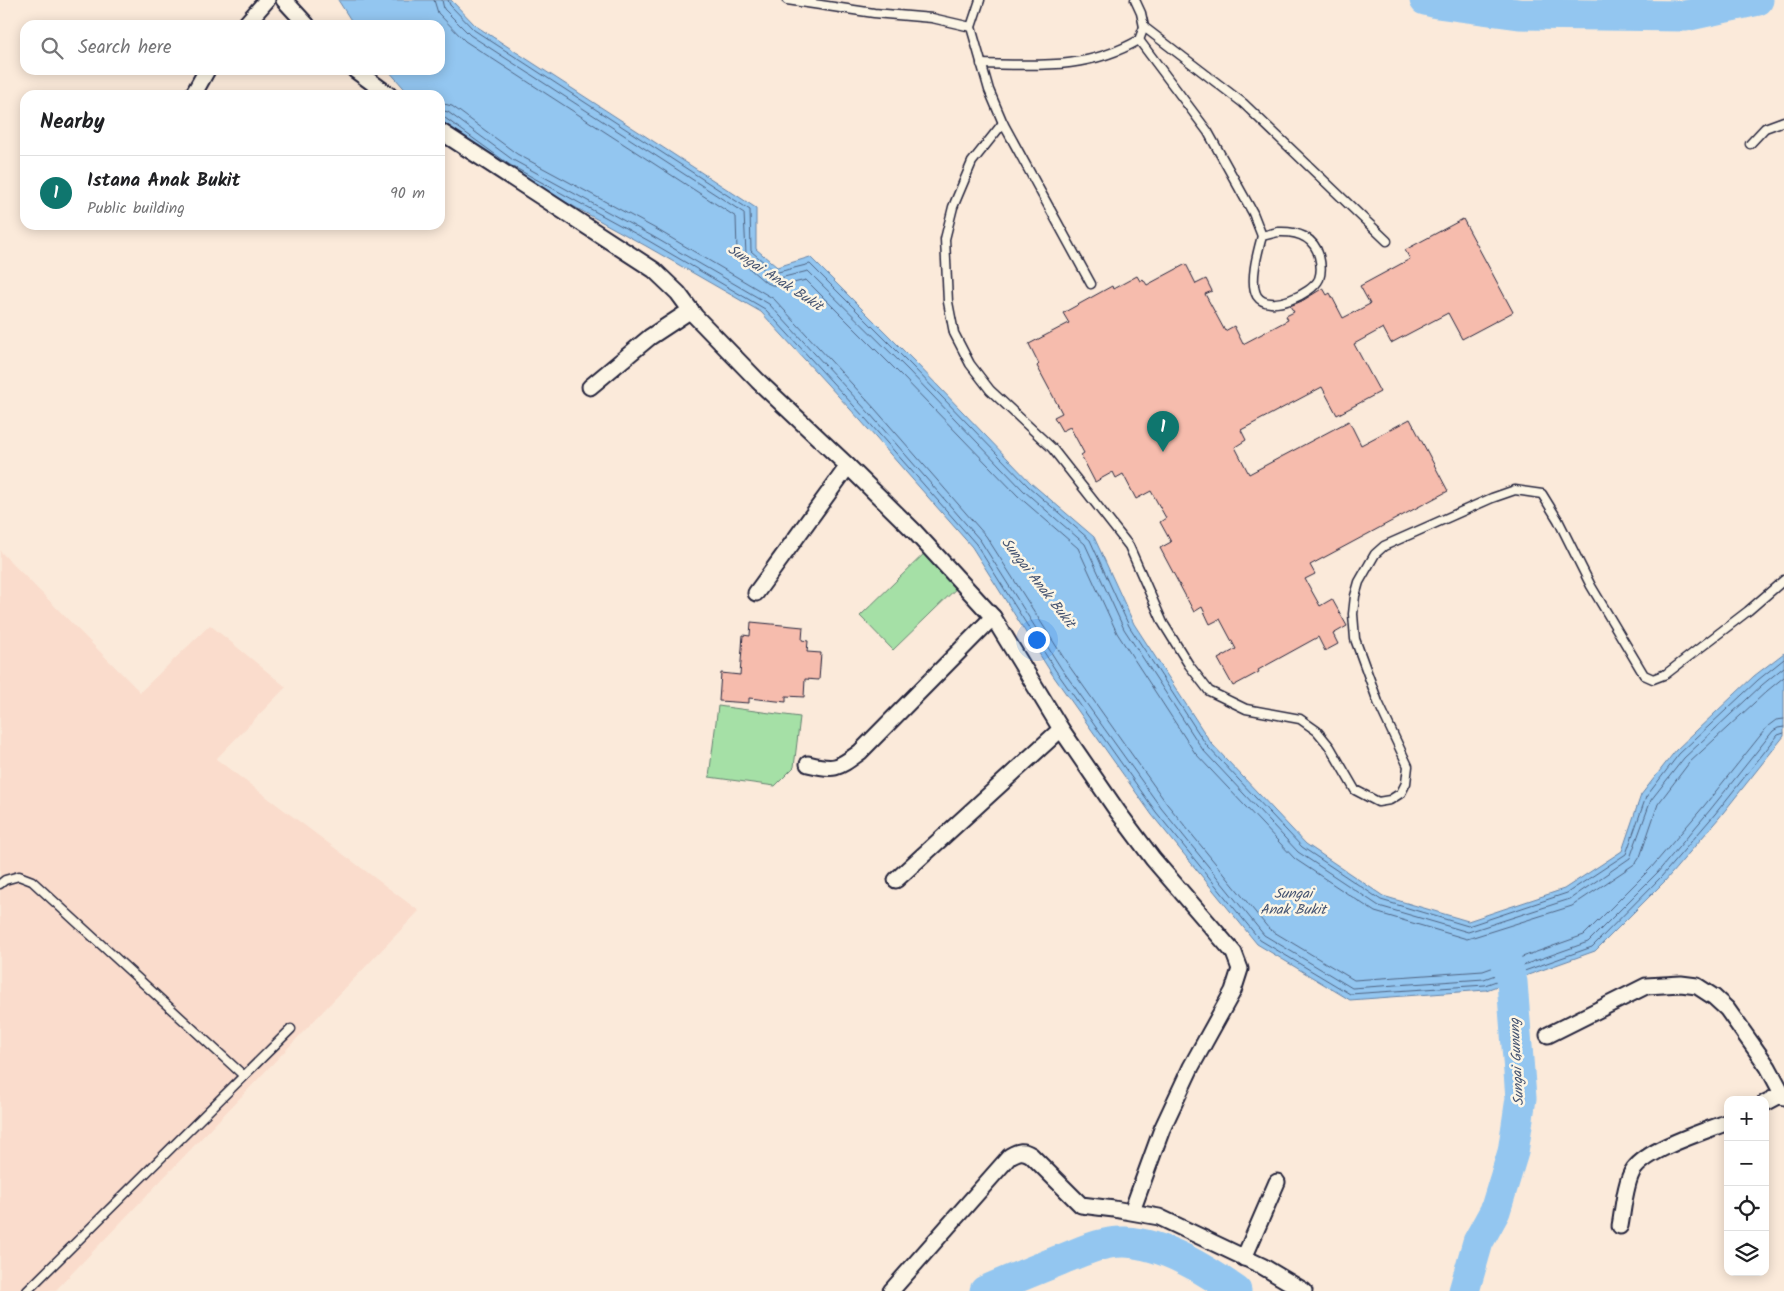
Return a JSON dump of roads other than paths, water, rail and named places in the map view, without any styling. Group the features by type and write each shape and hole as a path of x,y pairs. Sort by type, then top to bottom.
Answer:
{"street":[{"path":"249,20 267,0"},
{"path":"284,0 302,20"},
{"path":"196,90 204,75"},
{"path":"362,75 382,90"},
{"path":"445,134 654,270 678,293 691,310 758,381 914,531 993,617 1061,729 1152,859 1234,953 1240,969 1233,991 1191,1067 1162,1128 1132,1211"},
{"path":"590,387 650,337 691,310"},
{"path":"756,594 848,466"},
{"path":"808,764 824,768 839,768 860,752 993,617"},
{"path":"896,880 1061,729"},
{"path":"1548,1035 1646,986 1681,984 1697,986 1714,997 1727,1009 1768,1067 1783,1094 1769,1101"},
{"path":"1620,1226 1629,1183 1634,1170 1651,1154 1724,1124"},
{"path":"891,1291 1010,1156 1024,1151 1031,1155 1080,1205 1132,1211 1159,1217 1244,1258 1304,1291"},
{"path":"1244,1258 1277,1182"}],"lane":[{"path":"787,0 874,13 932,18 971,27"},
{"path":"980,0 971,27 989,90 1003,123 1091,284"},
{"path":"981,64 1058,65 1097,59 1124,48 1139,40 1144,27 1141,13 1135,0"},
{"path":"1144,27 1243,103 1387,240"},
{"path":"1139,40 1208,132 1253,213 1262,236 1256,263 1254,284 1256,294 1261,300 1271,303 1284,302 1301,295 1315,285 1320,278 1322,265 1317,248 1306,237 1290,232 1262,236"},
{"path":"1750,144 1765,128 1784,121"},
{"path":"1003,123 972,162 953,207 945,239 948,302 954,333 970,364 990,390 1052,448 1129,546 1163,623 1189,665 1209,691 1246,709 1300,719 1317,731 1330,747 1355,790 1368,798 1378,802 1390,800 1401,793 1406,783 1408,766 1378,702 1355,639 1354,596 1375,554 1384,546 1492,498 1515,490 1542,494 1558,520 1591,586 1644,675 1653,679 1666,674 1748,611 1784,580"},
{"path":"0,884 5,880 19,876 32,881 243,1075"},
{"path":"27,1291 291,1029"}],"water":[{"name":"Sungai Anak Bukit","path":"338,0 451,0 476,26 756,208 756,249 777,267 810,257 916,363 1031,483 1094,537 1134,624 1211,743 1306,844 1383,896 1468,921 1564,889 1622,851 1641,795 1676,750 1754,676 1784,653 1784,736 1719,818 1665,881 1595,951 1486,990 1350,1000 1257,944 1152,815 1052,674 972,547 861,421 761,312 507,170 445,124 445,90 406,90 392,75 445,75 445,20 351,20"}],"waterway":[{"path":"1425,0 1519,14 1685,16 1758,0"},
{"name":"Sungai Gunung","path":"1464,1291 1478,1242 1495,1211 1513,1152 1521,1098 1512,982 1502,946"},
{"name":"Sungai Gunung","path":"985,1291 1092,1248 1116,1242 1155,1247 1197,1266 1236,1291"}],"place":[{"name":"Istana Anak Bukit","path":"1163,452"}]}
